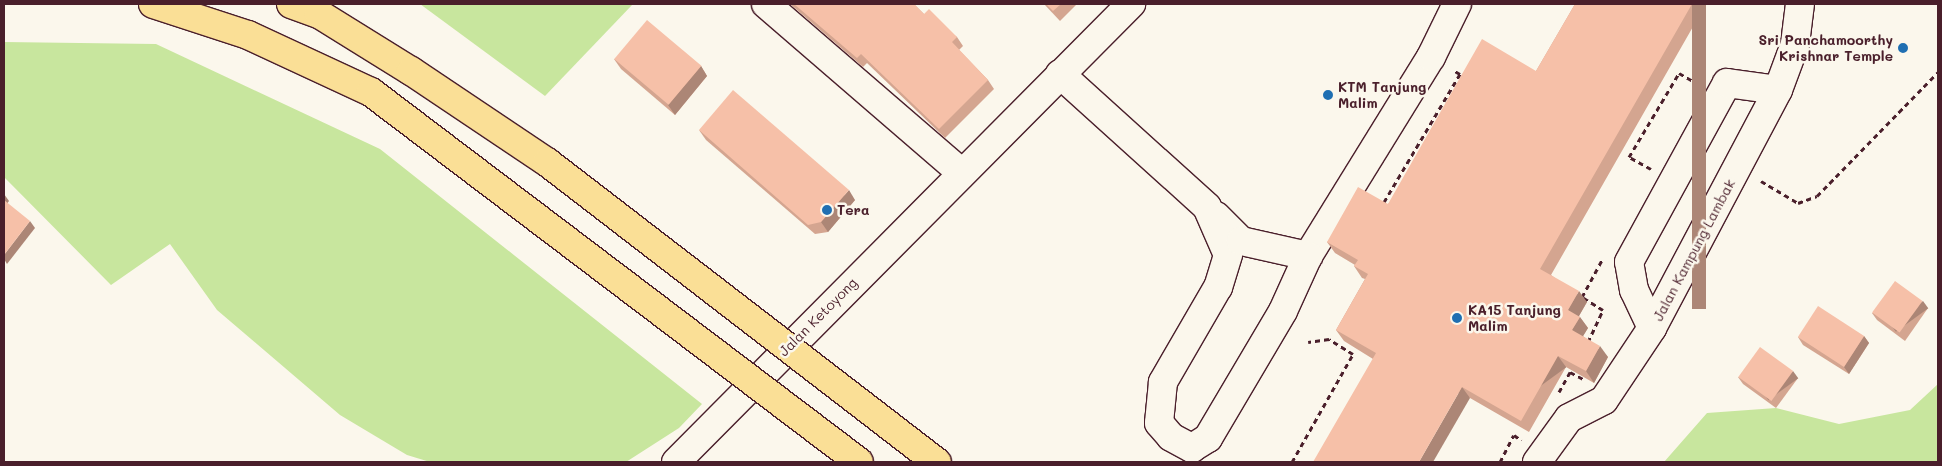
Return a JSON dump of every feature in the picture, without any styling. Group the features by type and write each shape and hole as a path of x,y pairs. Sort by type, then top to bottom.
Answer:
{"main road":[{"path":"153,4 248,34 371,92 859,462"},
{"path":"291,4 319,14 411,71 547,162 937,462"}],"street":[{"path":"766,4 962,173"},
{"name":"Jalan Ketoyong","path":"676,462 1131,4"},
{"path":"1207,207 1228,256 1218,287 1163,382 1158,423 1171,437 1192,448 1208,438 1283,311 1308,256 1431,57 1457,4"},
{"name":"Jalan Kampung Lambak","path":"1537,462 1569,418 1604,400 1652,328 1739,168 1778,90 1795,44 1800,4"},
{"path":"1060,74 1207,207 1241,241 1308,256"},
{"path":"1652,328 1634,290 1629,262 1718,96 1727,83 1739,82 1778,90"}],"path":[{"path":"1379,199 1386,203 1460,74 1431,57"},
{"path":"1739,168 1798,203 1817,196 1938,72"},
{"path":"1652,169 1629,157 1679,73 1718,96"},
{"path":"1292,462 1353,354 1329,339 1308,342"}],"green space":[{"path":"420,4 633,4 545,96"},
{"path":"4,42 156,44 380,149 702,404 679,428 626,462 430,462 407,455 340,415 217,310 170,244 111,285 4,177"},
{"path":"1938,384 1938,462 1664,462 1707,413 1776,408 1839,424 1910,410"}],"building":[{"path":"794,4 914,4 924,14 929,9 957,37 952,42 988,80 939,129 861,54 857,58"},
{"path":"1046,4 1061,4 1053,11"},
{"path":"1575,4 1692,4 1540,269 1579,291 1568,310 1580,317 1572,330 1600,346 1586,371 1558,356 1521,421 1462,387 1419,462 1313,462 1376,353 1336,330 1368,274 1354,266 1358,260 1327,242 1358,187 1388,204 1482,39 1536,71"},
{"path":"647,20 701,66 669,105 614,59"},
{"path":"733,90 849,190 821,222 808,225 699,130"},
{"path":"4,200 30,221 4,255"},
{"path":"1895,281 1923,301 1900,333 1872,313"},
{"path":"1818,306 1864,336 1844,367 1798,337"},
{"path":"1760,347 1793,371 1771,401 1738,377"}],"place":[{"name":"Sri Panchamoorthy Krishnar Temple","path":"1903,48"},
{"name":"KTM Tanjung Malim","path":"1328,95"},
{"name":"Tera","path":"827,210"},
{"name":"KA15 Tanjung Malim","path":"1457,318"}]}
